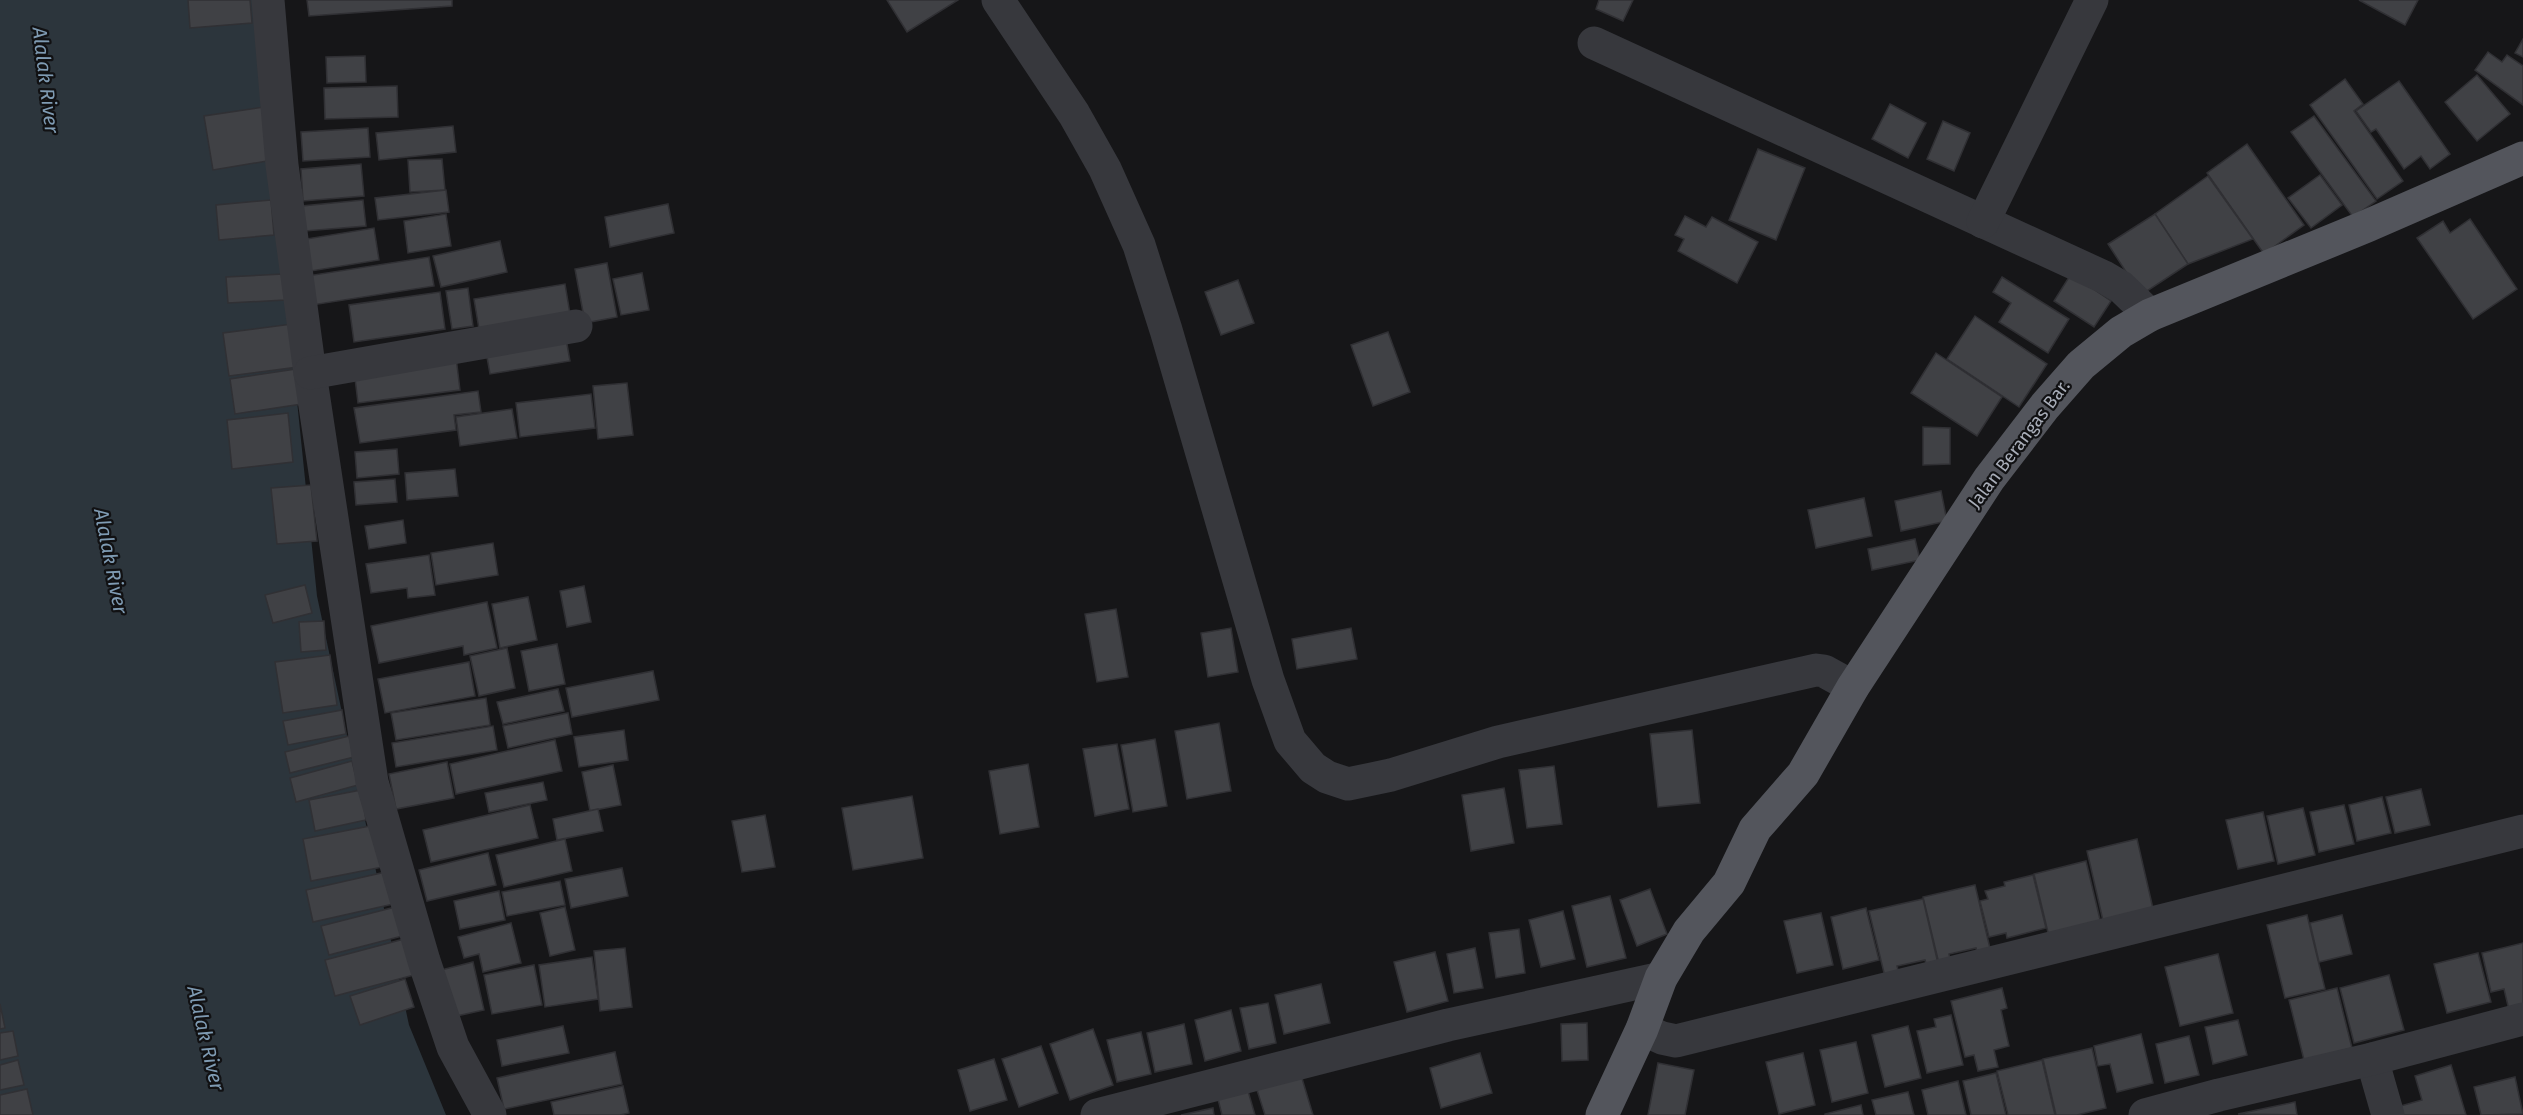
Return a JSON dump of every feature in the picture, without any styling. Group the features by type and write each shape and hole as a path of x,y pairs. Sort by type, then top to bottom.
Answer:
{"main road":[{"name":"Jalan Berangas Bar.","path":"1602,1115 1642,1029 1661,978 1689,931 1729,883 1755,829 1803,774 1852,687 1989,479 2045,406 2098,350 2150,315 2367,226 2523,158"}],"street":[{"path":"268,0 282,165 310,374 372,782 424,961 453,1047 490,1115"},
{"path":"998,0 1074,114 1105,169 1139,245 1268,680 1290,741 1313,768 1327,777 1348,784 1391,775 1498,742 1816,670 1833,675 1852,687"},
{"path":"1983,222 2092,0"},
{"path":"1594,44 2104,277 2121,287 2150,315"},
{"path":"310,374 576,326"},
{"path":"1642,1029 1676,1041 2523,831"},
{"path":"1097,1115 1448,1025 1661,978"},
{"path":"2145,1115 2222,1105 2372,1059 2523,1019"},
{"path":"2372,1059 2388,1115"}],"water":[{"name":"Alalak River","path":"0,0 256,0 317,596 409,1025 446,1115 0,1115"}],"building":[{"path":"188,0 250,0 252,23 190,28"},
{"path":"307,0 452,0 452,6 309,16"},
{"path":"887,0 958,0 907,32"},
{"path":"1599,0 1633,0 1623,21 1596,9"},
{"path":"2359,0 2418,0 2405,25"},
{"path":"2523,39 2523,57 2515,53"},
{"path":"2488,52 2502,62 2507,55 2523,66 2523,105 2475,70"},
{"path":"365,56 366,82 327,83 326,57"},
{"path":"2477,75 2510,114 2477,141 2445,102"},
{"path":"2345,79 2363,104 2354,111 2403,181 2377,199 2310,105"},
{"path":"2399,81 2450,154 2430,169 2421,156 2404,169 2376,129 2371,132 2356,111"},
{"path":"397,86 398,117 325,119 324,88"},
{"path":"1890,104 1926,123 1908,158 1872,139"},
{"path":"264,107 273,160 213,170 204,116"},
{"path":"2314,116 2376,201 2353,217 2291,132"},
{"path":"1943,121 1970,133 1954,171 1927,159"},
{"path":"453,126 456,152 379,160 376,133"},
{"path":"368,128 370,157 303,161 301,132"},
{"path":"2247,144 2304,225 2264,254 2207,173"},
{"path":"1758,149 1805,168 1776,240 1729,220"},
{"path":"442,159 445,190 410,192 408,160"},
{"path":"361,164 364,196 303,201 301,169"},
{"path":"2320,175 2342,205 2311,228 2288,198"},
{"path":"2208,176 2253,239 2188,264 2155,214"},
{"path":"446,190 449,212 378,220 375,198"},
{"path":"271,200 274,235 219,240 216,205"},
{"path":"363,200 366,226 305,231 302,206"},
{"path":"668,204 674,233 610,247 605,217"},
{"path":"446,214 451,246 408,253 404,221"},
{"path":"2155,214 2188,264 2141,295 2108,244"},
{"path":"1685,216 1706,227 1712,217 1758,242 1737,283 1678,251 1684,239 1675,235"},
{"path":"2470,219 2517,289 2473,319 2417,238 2443,221 2450,233"},
{"path":"374,228 379,260 311,271 306,239"},
{"path":"500,241 507,272 441,287 433,256"},
{"path":"429,257 434,286 312,305 307,276"},
{"path":"607,263 617,317 585,323 575,269"},
{"path":"642,273 649,310 621,315 613,279"},
{"path":"283,274 285,300 228,303 226,277"},
{"path":"2071,274 2111,301 2094,327 2054,301"},
{"path":"2002,277 2069,319 2048,353 1999,322 2011,303 1993,292"},
{"path":"1238,280 1254,323 1221,335 1205,292"},
{"path":"565,284 571,320 480,335 474,299"},
{"path":"468,288 473,326 452,329 446,291"},
{"path":"440,292 445,329 354,342 349,305"},
{"path":"1975,316 2047,364 2019,407 1947,359"},
{"path":"292,324 298,367 229,376 223,333"},
{"path":"1388,332 1410,392 1373,406 1351,345"},
{"path":"565,333 570,361 490,374 485,346"},
{"path":"1936,353 2002,397 1977,436 1911,393"},
{"path":"456,357 460,390 358,403 354,370"},
{"path":"296,369 302,404 235,414 230,379"},
{"path":"627,383 633,435 598,439 593,386"},
{"path":"478,391 481,412 454,415 456,430 360,443 354,408"},
{"path":"591,394 595,428 520,437 516,403"},
{"path":"512,409 517,438 460,446 456,417"},
{"path":"288,413 293,462 232,469 227,420"},
{"path":"1923,427 1950,428 1950,464 1923,465"},
{"path":"397,449 399,474 357,478 355,452"},
{"path":"455,469 458,496 407,500 405,473"},
{"path":"395,479 397,502 356,505 354,482"},
{"path":"311,485 317,541 277,544 271,488"},
{"path":"1941,491 1947,521 1901,531 1895,501"},
{"path":"1864,498 1872,536 1816,548 1808,510"},
{"path":"403,520 406,543 369,549 365,526"},
{"path":"1915,539 1920,560 1872,570 1868,549"},
{"path":"493,543 498,575 436,585 431,553"},
{"path":"429,555 435,595 408,598 407,588 371,593 366,564"},
{"path":"305,585 312,613 273,623 265,595"},
{"path":"584,586 591,622 567,627 560,591"},
{"path":"528,597 537,640 500,648 492,604"},
{"path":"487,602 497,648 464,655 463,646 379,663 371,626"},
{"path":"1116,609 1128,677 1097,682 1085,614"},
{"path":"324,621 326,650 301,652 299,622"},
{"path":"1231,628 1238,672 1208,677 1201,633"},
{"path":"1351,628 1357,659 1297,669 1292,639"},
{"path":"557,644 565,684 529,691 521,651"},
{"path":"507,648 515,688 479,696 470,656"},
{"path":"330,655 337,705 283,713 275,662"},
{"path":"469,662 475,696 385,713 378,679"},
{"path":"653,671 659,700 572,717 566,688"},
{"path":"558,689 564,711 503,724 497,702"},
{"path":"486,698 490,725 396,740 391,713"},
{"path":"342,710 346,734 288,745 283,721"},
{"path":"568,713 572,734 508,748 503,726"},
{"path":"1219,723 1231,791 1187,799 1175,731"},
{"path":"493,726 497,750 396,767 392,743"},
{"path":"624,730 628,760 579,767 574,737"},
{"path":"1692,730 1700,803 1658,807 1650,734"},
{"path":"349,736 354,757 290,773 285,752"},
{"path":"1155,739 1167,806 1133,812 1121,745"},
{"path":"555,740 562,771 456,794 450,764"},
{"path":"1117,744 1129,809 1095,816 1083,749"},
{"path":"352,761 358,785 296,802 290,778"},
{"path":"447,762 454,798 396,809 389,774"},
{"path":"1028,764 1039,827 1000,834 989,771"},
{"path":"613,765 621,805 590,811 582,772"},
{"path":"1554,766 1562,824 1527,828 1519,770"},
{"path":"543,782 547,800 489,812 485,793"},
{"path":"1504,788 1514,843 1471,851 1462,795"},
{"path":"2421,789 2430,825 2395,833 2386,797"},
{"path":"361,790 366,820 315,831 309,800"},
{"path":"912,796 923,858 853,870 842,808"},
{"path":"2382,797 2391,833 2357,841 2349,805"},
{"path":"530,805 538,838 431,862 423,830"},
{"path":"2344,805 2354,844 2319,852 2310,812"},
{"path":"2303,808 2315,855 2278,864 2267,816"},
{"path":"598,809 603,831 557,840 553,819"},
{"path":"2263,812 2274,861 2238,869 2226,820"},
{"path":"765,815 775,867 742,872 732,821"},
{"path":"380,824 388,866 311,881 303,839"},
{"path":"565,839 572,871 504,887 496,855"},
{"path":"2137,839 2154,913 2104,925 2087,851"},
{"path":"488,853 496,885 427,901 419,870"},
{"path":"2086,861 2103,932 2051,945 2034,874"},
{"path":"622,868 628,896 571,908 565,879"},
{"path":"390,871 398,903 313,922 306,890"},
{"path":"2033,875 2046,928 2007,938 2006,933 1989,937 1980,901 1988,899 1985,891 2005,886 2004,882"},
{"path":"560,881 565,905 507,916 502,892"},
{"path":"1975,885 1993,961 1980,964 1976,948 1949,954 1952,969 1941,972 1923,897"},
{"path":"1650,889 1667,934 1637,946 1620,900"},
{"path":"499,891 505,920 460,929 454,901"},
{"path":"1610,896 1626,958 1587,967 1572,906"},
{"path":"1923,899 1940,972 1929,974 1925,960 1897,966 1900,978 1886,981 1869,911"},
{"path":"403,905 410,934 329,955 321,926"},
{"path":"565,907 575,950 550,956 540,913"},
{"path":"1866,908 1879,960 1843,969 1831,917"},
{"path":"1563,911 1575,959 1541,967 1529,920"},
{"path":"1821,913 1833,965 1797,973 1784,921"},
{"path":"2307,915 2325,989 2285,998 2267,925"},
{"path":"2342,915 2352,954 2319,962 2310,923"},
{"path":"511,923 521,963 483,972 479,954 464,958 458,937"},
{"path":"1519,929 1525,973 1496,978 1489,933"},
{"path":"404,939 414,975 335,996 325,960"},
{"path":"2523,943 2523,1007 2509,1010 2504,989 2491,992 2482,953"},
{"path":"625,948 632,1007 600,1011 594,951"},
{"path":"1475,948 1483,988 1454,993 1447,954"},
{"path":"1435,952 1448,1001 1407,1012 1394,962"},
{"path":"2478,953 2491,1002 2447,1013 2434,964"},
{"path":"2218,954 2233,1013 2180,1026 2165,967"},
{"path":"592,957 598,999 545,1007 539,965"},
{"path":"473,962 484,1010 452,1017 441,970"},
{"path":"534,965 542,1005 492,1014 484,975"},
{"path":"2389,975 2404,1030 2354,1043 2340,988"},
{"path":"405,979 414,1007 360,1025 350,996"},
{"path":"1321,984 1330,1023 1284,1034 1275,995"},
{"path":"2002,988 2007,1008 2001,1010 2009,1046 1994,1050 1998,1067 1978,1071 1974,1055 1965,1057 1951,1001"},
{"path":"2337,988 2352,1048 2304,1060 2289,1000"},
{"path":"1268,1003 1276,1043 1249,1049 1240,1008"},
{"path":"0,1004 5,1028 0,1029"},
{"path":"1231,1010 1241,1051 1205,1061 1195,1020"},
{"path":"1951,1015 1963,1065 1927,1073 1917,1031 1936,1027 1934,1019"},
{"path":"2238,1020 2247,1055 2213,1064 2205,1027"},
{"path":"1587,1023 1588,1060 1562,1061 1561,1024"},
{"path":"1184,1024 1192,1064 1155,1072 1147,1033"},
{"path":"563,1026 569,1053 502,1066 497,1040"},
{"path":"1908,1026 1921,1078 1885,1087 1872,1035"},
{"path":"1093,1029 1113,1085 1070,1100 1050,1044"},
{"path":"13,1031 18,1056 0,1060 0,1033"},
{"path":"1141,1032 1151,1074 1117,1082 1107,1040"},
{"path":"2141,1034 2153,1083 2117,1092 2110,1064 2098,1066 2094,1046"},
{"path":"2189,1036 2199,1075 2165,1083 2156,1044"},
{"path":"1856,1042 1868,1093 1832,1102 1820,1050"},
{"path":"1041,1046 1058,1093 1019,1107 1002,1059"},
{"path":"2092,1048 2106,1108 2077,1115 2056,1115 2043,1059"},
{"path":"615,1052 622,1084 504,1109 497,1078"},
{"path":"1480,1053 1492,1093 1441,1108 1430,1068"},
{"path":"1803,1053 1815,1105 1779,1114 1766,1062"},
{"path":"994,1059 1007,1100 970,1111 958,1070"},
{"path":"18,1060 24,1085 0,1090 0,1065"},
{"path":"2042,1060 2055,1115 2008,1115 1997,1071"},
{"path":"1658,1063 1694,1070 1685,1115 1648,1115"},
{"path":"2451,1065 2466,1115 2399,1115 2397,1107 2422,1100 2415,1076"},
{"path":"1996,1073 2006,1115 1971,1115 1963,1081"},
{"path":"1301,1075 1313,1115 1265,1115 1257,1090"},
{"path":"2515,1077 2523,1114 2481,1115 2474,1087"},
{"path":"1958,1081 1966,1115 1928,1115 1922,1090"},
{"path":"623,1086 629,1113 554,1115 551,1102"},
{"path":"27,1089 33,1115 0,1115 0,1095"},
{"path":"1248,1091 1255,1115 1222,1115 1218,1099"},
{"path":"1908,1092 1914,1115 1876,1115 1872,1100"},
{"path":"2295,1102 2297,1115 2238,1114"},
{"path":"1861,1105 1863,1115 1825,1115 1825,1114"},
{"path":"1213,1108 1214,1115 1181,1115"}]}
